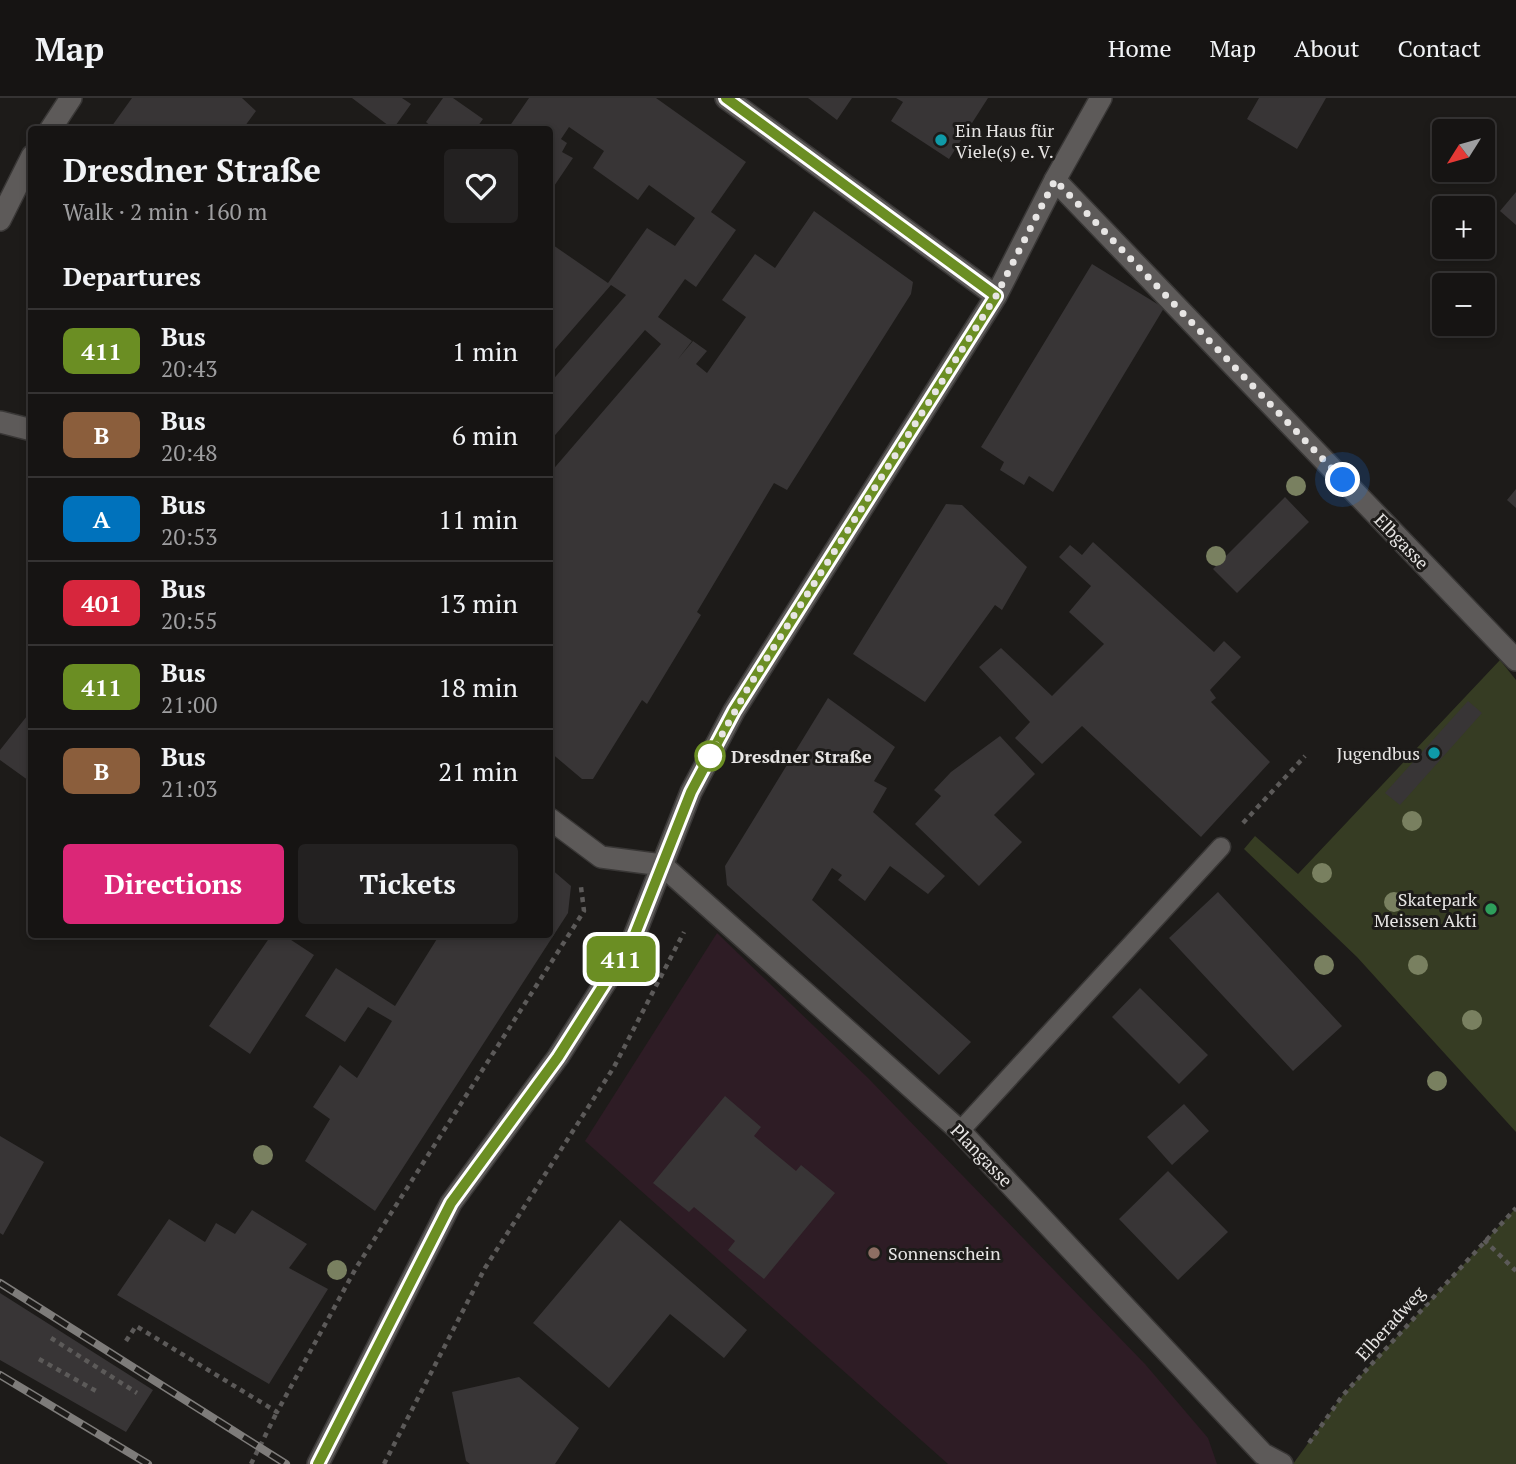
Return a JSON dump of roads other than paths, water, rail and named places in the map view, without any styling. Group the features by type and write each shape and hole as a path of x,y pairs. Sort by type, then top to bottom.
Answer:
{"street":[{"path":"53,126 71,98"},
{"path":"726,98 996,296"},
{"path":"318,1464 451,1203 558,1057 633,939 691,792 734,711 996,296 1055,180 1101,98"},
{"path":"0,220 28,164"},
{"name":"Elbgasse","path":"1055,180 1516,660"},
{"path":"0,422 28,429"},
{"path":"553,821 601,857 662,865"},
{"name":"Plangasse","path":"662,865 960,1131 1267,1461"}],"lane":[{"path":"960,1131 1221,846"}],"railway":[{"path":"0,1283 286,1464"},
{"path":"0,1375 148,1464"}],"place":[{"name":"Ein Haus für Viele(s) e. V.","path":"941,140"},
{"name":"Jugendbus","path":"1434,753"},
{"name":"Dresdner Straße","path":"710,756"},
{"name":"Skatepark Meissen Akti","path":"1491,909"},
{"name":"Sonnenschein","path":"874,1253"}]}
